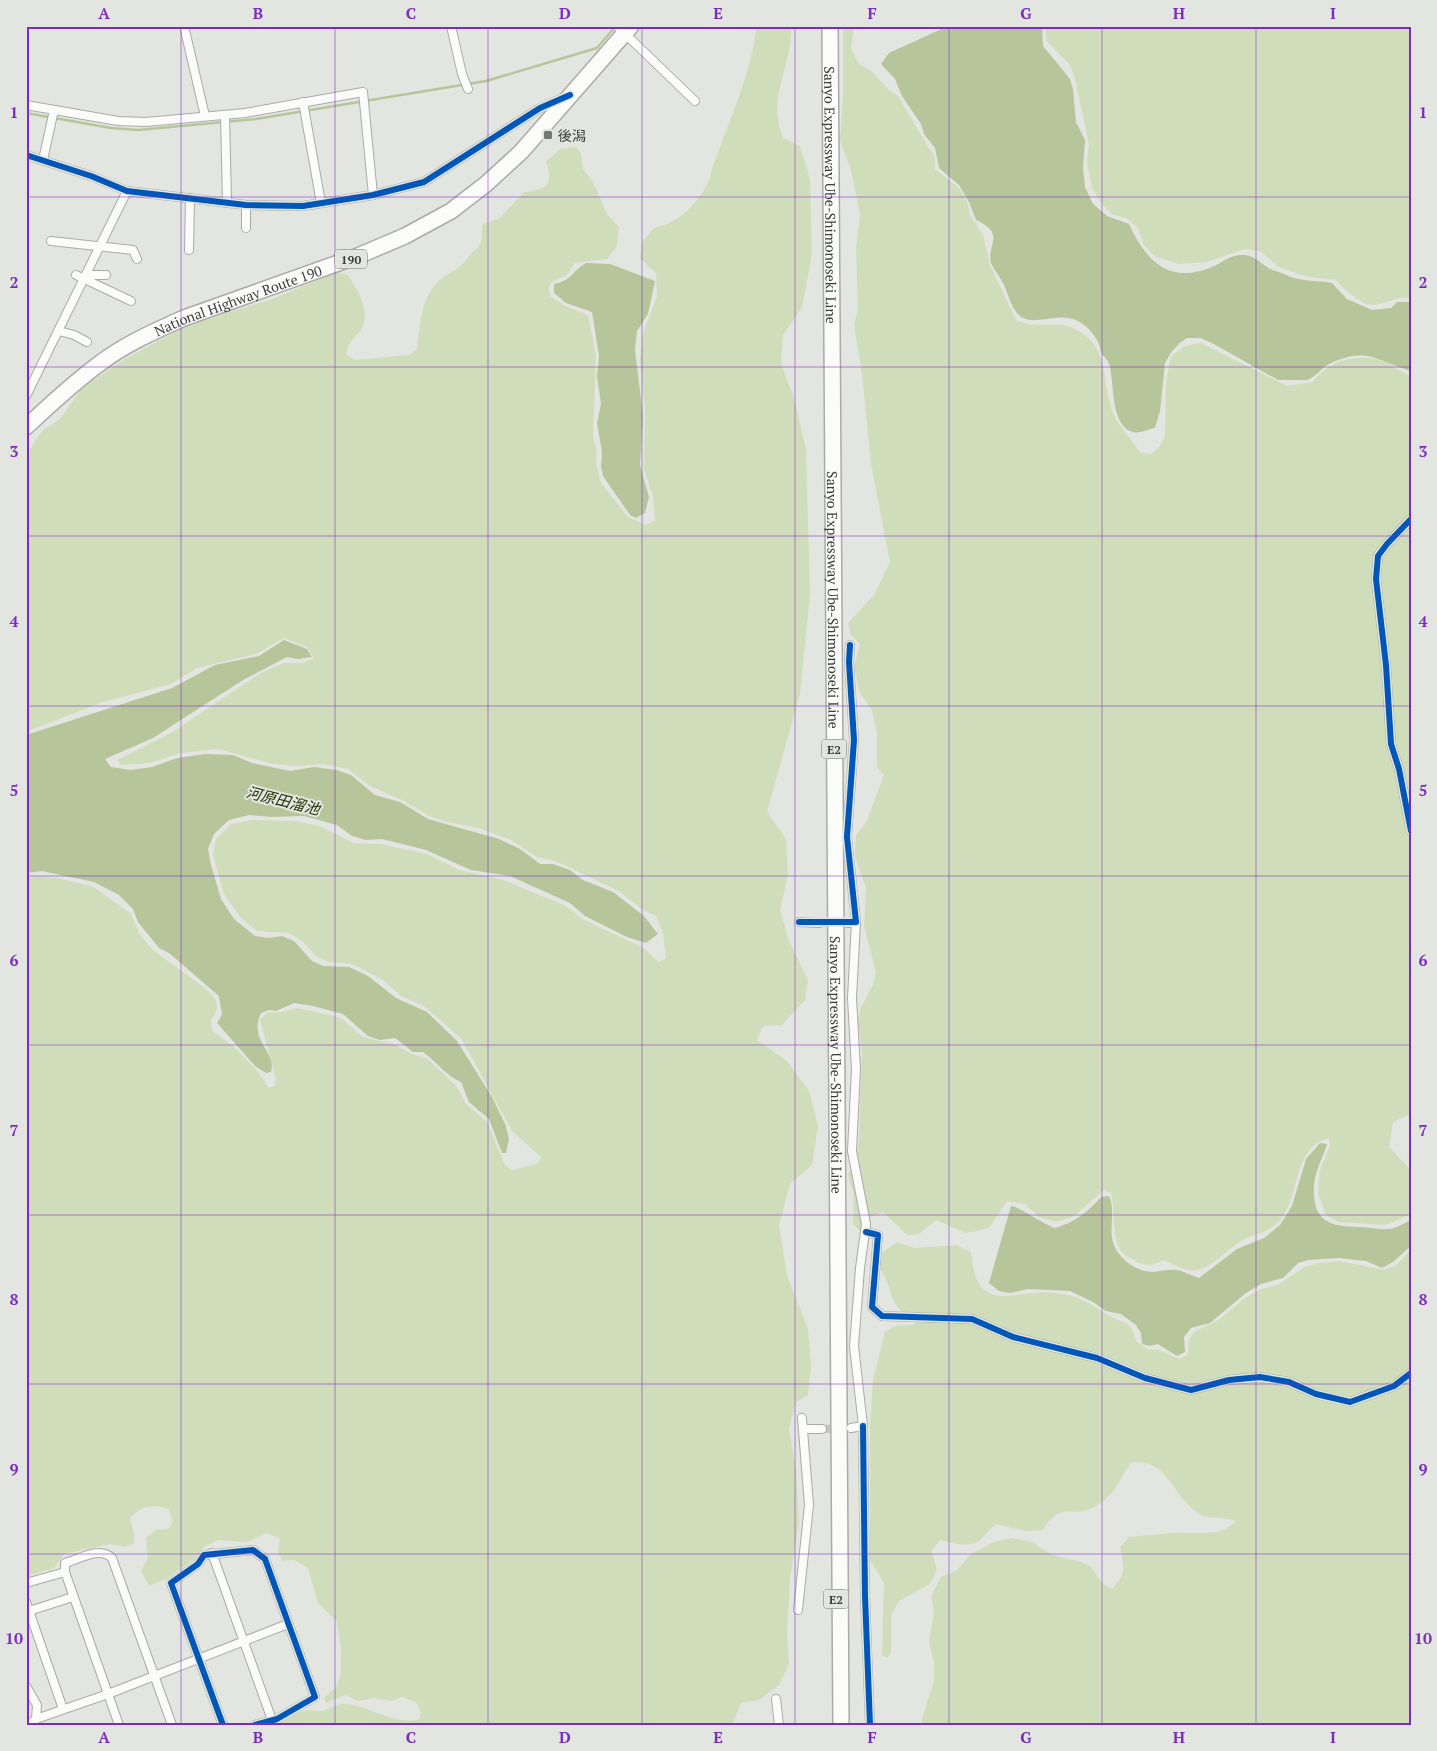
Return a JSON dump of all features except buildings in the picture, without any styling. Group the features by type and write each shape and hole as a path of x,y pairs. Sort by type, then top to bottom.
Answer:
{"highway":[{"name":"Sanyo Expressway Ube-Shimonoseki Line","path":"830,26 841,1725"},
{"name":"National Highway Route 190","path":"26,427 65,390 101,362 158,329 358,256 414,232 451,211 503,170 570,96 624,29"},
{"name":"Sanyo Expressway Ube-Shimonoseki Line","path":"833,1725 840,1472"}],"street":[{"path":"184,26 205,116"},
{"path":"451,26 462,74 468,89"},
{"path":"624,29 695,101"},
{"path":"26,105 127,122 146,122 225,115 363,92 373,194"},
{"path":"26,155 126,191 246,205 303,206 373,194 424,182 540,108 570,96"},
{"path":"303,102 321,203"},
{"path":"43,160 54,110"},
{"path":"225,115 227,202"},
{"path":"26,396 126,191"},
{"path":"189,250 190,198"},
{"path":"246,205 246,228"},
{"path":"51,241 132,250 137,259"},
{"path":"76,275 85,277 132,300"},
{"path":"85,277 106,275"},
{"path":"59,331 74,335 87,342"},
{"path":"1411,519 1378,556 1376,579 1386,665 1390,744 1399,768 1411,831"},
{"path":"850,645 849,662 854,740 848,837 852,923 852,1006 856,1069 852,1151 866,1224 860,1268 854,1346 863,1426 865,1604 870,1725"},
{"path":"799,922 818,923"},
{"path":"866,1232 878,1235 872,1308 882,1316 972,1319 1013,1337 1097,1358 1145,1378 1190,1390 1229,1380 1260,1377 1289,1382 1316,1394 1350,1402 1394,1386 1411,1373"},
{"path":"798,1610 809,1505 802,1418"},
{"path":"851,1428 863,1426"},
{"path":"803,1429 822,1429"},
{"path":"223,1725 171,1583 198,1564 204,1555 253,1550 259,1552 265,1559 315,1697 272,1720 255,1725"},
{"path":"119,1725 65,1572 65,1564 100,1552 106,1553 112,1558 172,1725"},
{"path":"212,1553 272,1720"},
{"path":"26,1582 65,1572"},
{"path":"29,1611 74,1596"},
{"path":"26,1602 29,1611 29,1621 63,1709"},
{"path":"28,1725 36,1719 108,1694 199,1657 288,1624"},
{"path":"26,1686 37,1706 36,1719"},
{"path":"776,1699 779,1725"}],"shaded area":[{"path":"756,26 791,26 791,41 781,81 777,108 783,138 800,146 810,179 812,254 802,307 783,335 781,363 794,398 806,450 810,594 800,694 767,812 786,839 788,875 780,910 789,941 808,980 805,1000 782,1025 763,1026 757,1040 787,1061 809,1091 818,1126 812,1165 790,1184 779,1225 787,1275 808,1329 811,1366 808,1395 796,1402 789,1429 796,1469 799,1522 790,1578 787,1634 789,1664 779,1685 759,1700 741,1703 732,1725 278,1725 297,1713 310,1710 323,1711 344,1704 401,1720 419,1719 421,1712 416,1702 402,1697 392,1701 375,1698 358,1701 345,1695 326,1703 324,1698 337,1686 341,1673 341,1649 337,1622 318,1603 308,1568 294,1560 282,1561 278,1552 280,1538 266,1533 247,1542 218,1540 204,1547 193,1560 166,1579 149,1586 141,1571 148,1557 146,1538 156,1530 168,1529 173,1523 169,1509 153,1506 143,1508 130,1519 134,1533 134,1543 125,1547 110,1544 64,1554 54,1568 26,1576 26,879 35,876 57,878 94,887 131,914 140,935 153,950 206,989 216,1000 217,1010 211,1020 212,1031 243,1056 269,1088 274,1086 276,1079 260,1020 267,1013 297,1008 334,1016 342,1019 363,1037 394,1044 412,1054 428,1059 457,1087 466,1104 487,1122 505,1165 512,1170 537,1164 541,1157 512,1131 461,1038 424,1006 401,996 383,980 352,964 329,962 317,957 302,941 289,933 257,931 241,918 224,894 213,855 216,839 231,824 253,820 296,821 319,826 354,843 380,844 427,854 459,870 503,880 566,906 582,919 642,947 659,962 666,958 663,933 656,916 643,910 619,891 553,860 537,857 511,840 479,828 447,822 429,816 404,801 370,786 348,769 322,764 293,766 273,764 218,749 181,753 150,763 121,765 117,760 171,733 259,674 283,663 303,663 314,658 307,647 284,638 256,654 197,668 171,684 100,703 26,732 26,455 42,431 60,419 83,387 125,359 186,326 272,299 337,272 348,275 359,294 365,317 364,324 349,344 346,354 355,360 410,355 417,349 422,314 431,290 444,276 459,267 478,248 482,238 482,225 500,218 524,192 538,190 547,184 549,176 546,162 560,149 576,147 581,154 583,169 593,182 607,214 619,227 617,246 607,259 575,263 567,275 552,282 549,287 550,296 565,306 588,315 596,356 593,436 601,483 628,517 646,525 655,521 653,496 644,469 645,409 640,359 643,334 657,296 656,273 640,258 642,242 655,227 670,223 684,214 701,195 707,185 746,76"},
{"path":"843,26 854,26 851,48 858,63 871,71 888,89 898,96 935,158 935,169 960,189 967,201 970,215 983,235 990,265 1016,320 1031,325 1064,325 1079,331 1089,339 1101,359 1110,406 1120,426 1140,452 1152,454 1160,446 1165,436 1166,384 1171,356 1185,346 1201,343 1287,386 1313,382 1318,375 1332,365 1358,358 1380,360 1411,376 1411,1114 1393,1122 1389,1147 1411,1170 1411,1214 1385,1225 1338,1222 1326,1215 1318,1193 1320,1170 1330,1146 1329,1138 1317,1143 1309,1151 1303,1161 1292,1197 1277,1224 1241,1241 1210,1265 1195,1270 1188,1270 1163,1260 1156,1264 1145,1265 1124,1254 1116,1238 1111,1193 1104,1190 1074,1216 1057,1222 1039,1217 1025,1204 1007,1201 989,1228 966,1233 936,1220 919,1234 907,1235 883,1212 870,1217 860,1231 853,1224 854,1197 848,1174 856,1162 859,1140 862,1051 858,1023 860,1009 873,985 876,972 864,926 866,888 855,856 856,835 866,823 884,775 877,767 877,732 872,710 860,693 854,666 860,644 851,635 848,623 874,595 890,562 871,464 862,374 854,325 858,310 856,249 860,214 851,170 840,141 843,95"},
{"path":"1045,26 1411,26 1411,298 1400,298 1376,305 1365,304 1346,291 1336,280 1308,277 1287,270 1277,266 1260,251 1245,249 1207,262 1179,264 1156,257 1144,245 1138,228 1126,218 1113,215 1102,204 1092,188 1087,162 1089,144 1075,79 1070,65 1047,41"},
{"path":"897,1242 915,1248 956,1245 971,1252 975,1273 982,1288 986,1291 998,1296 1045,1293 1074,1297 1129,1326 1136,1341 1149,1350 1159,1350 1180,1359 1188,1354 1189,1340 1194,1332 1220,1319 1245,1298 1261,1289 1277,1285 1305,1267 1318,1263 1339,1261 1384,1270 1395,1266 1411,1250 1411,1725 922,1725 922,1719 934,1680 934,1662 929,1642 934,1611 931,1596 941,1577 957,1570 970,1555 993,1542 1012,1538 1032,1542 1052,1555 1090,1566 1103,1584 1112,1589 1120,1579 1123,1570 1120,1547 1129,1537 1215,1532 1230,1527 1235,1521 1204,1516 1195,1511 1158,1469 1147,1463 1132,1462 1113,1491 1103,1501 1088,1510 1062,1512 1056,1515 1043,1530 1026,1531 996,1524 979,1541 974,1543 960,1544 940,1540 931,1551 937,1569 930,1584 899,1601 891,1616 891,1653 887,1658 882,1655 884,1583 870,1560 870,1426 873,1380 885,1332 895,1326 913,1325 917,1318 907,1315 896,1305 880,1269 882,1253"}],"water":[{"path":"948,26 1042,26 1043,46 1070,79 1073,89 1076,122 1085,140 1083,168 1085,187 1093,204 1107,216 1129,224 1151,259 1171,271 1183,273 1197,272 1231,257 1244,255 1254,258 1269,268 1289,277 1332,283 1347,299 1372,310 1391,308 1397,302 1411,302 1411,371 1372,357 1353,356 1329,364 1307,380 1278,380 1212,343 1200,338 1187,338 1172,351 1165,363 1160,411 1155,428 1133,432 1125,428 1116,412 1111,371 1097,340 1087,327 1076,320 1065,317 1024,319 1017,313 991,263 993,235 991,230 976,220 969,202 959,185 939,168 935,148 924,134 921,124 902,96 895,79 881,64 889,53"},
{"path":"586,263 610,264 655,281 648,314 637,331 635,350 643,416 640,465 649,497 645,513 636,518 630,515 603,476 601,466 602,452 597,423 601,404 597,376 599,356 592,312 566,303 554,293 554,284 569,278"},
{"name":"河原田溜池","path":"284,640 307,649 312,657 298,659 287,657 243,680 153,738 105,759 111,767 130,770 152,767 177,758 206,754 233,755 252,763 290,771 314,767 337,770 351,775 375,795 400,802 428,819 499,839 520,849 540,864 553,864 570,870 583,880 613,892 644,916 658,934 646,943 627,937 585,916 570,903 510,876 471,870 426,850 382,839 366,840 352,836 337,825 304,816 271,817 249,815 229,820 214,834 208,849 211,865 221,899 234,919 255,936 269,938 282,936 294,941 312,961 323,966 349,967 368,976 396,998 427,1012 457,1041 492,1097 506,1126 509,1139 506,1153 502,1153 489,1119 469,1102 461,1082 423,1052 413,1052 395,1038 380,1040 368,1036 343,1014 294,1003 276,1011 269,1010 261,1013 258,1031 272,1065 271,1072 266,1073 255,1066 217,1023 222,1015 219,996 169,953 159,948 138,922 133,909 119,895 94,882 42,871 26,873 26,735 172,688 215,665 259,656"},
{"path":"1320,1143 1327,1144 1317,1169 1314,1185 1314,1197 1319,1214 1330,1223 1378,1229 1392,1228 1411,1220 1411,1246 1393,1262 1382,1268 1366,1261 1338,1258 1309,1260 1298,1263 1283,1278 1261,1284 1246,1293 1210,1323 1191,1328 1184,1337 1185,1352 1177,1356 1158,1344 1149,1346 1142,1344 1141,1333 1136,1325 1121,1314 1106,1311 1093,1302 1070,1291 1028,1289 1010,1293 999,1291 989,1283 1011,1206 1055,1228 1069,1223 1080,1216 1101,1197 1109,1196 1112,1206 1112,1238 1121,1257 1139,1269 1154,1272 1177,1270 1199,1278 1237,1249 1264,1238 1280,1225 1292,1206 1306,1159"}],"waterway":[{"path":"26,113 111,128 138,130 256,119 486,81 597,48 616,26"}],"tunnel":[{"path":"819,923 848,923"},
{"path":"822,1429 851,1428"}],"cycle path":[{"path":"26,155 91,176 127,191 246,205 303,206 373,195 424,182 540,108 570,95"},
{"path":"1411,519 1378,556 1376,579 1386,665 1391,744 1399,769 1411,831"},
{"path":"799,922 856,922 847,837 854,740 849,662 850,645"},
{"path":"866,1232 878,1235 872,1307 882,1316 972,1319 1013,1337 1097,1358 1145,1378 1191,1390 1229,1380 1260,1377 1289,1382 1316,1394 1350,1402 1394,1386 1411,1373"},
{"path":"863,1426 865,1596 870,1725"},
{"path":"223,1725 171,1583 198,1564 204,1555 253,1550 265,1559 315,1697 277,1719 255,1725"}],"place":[{"name":"後潟","path":"548,135"}]}
